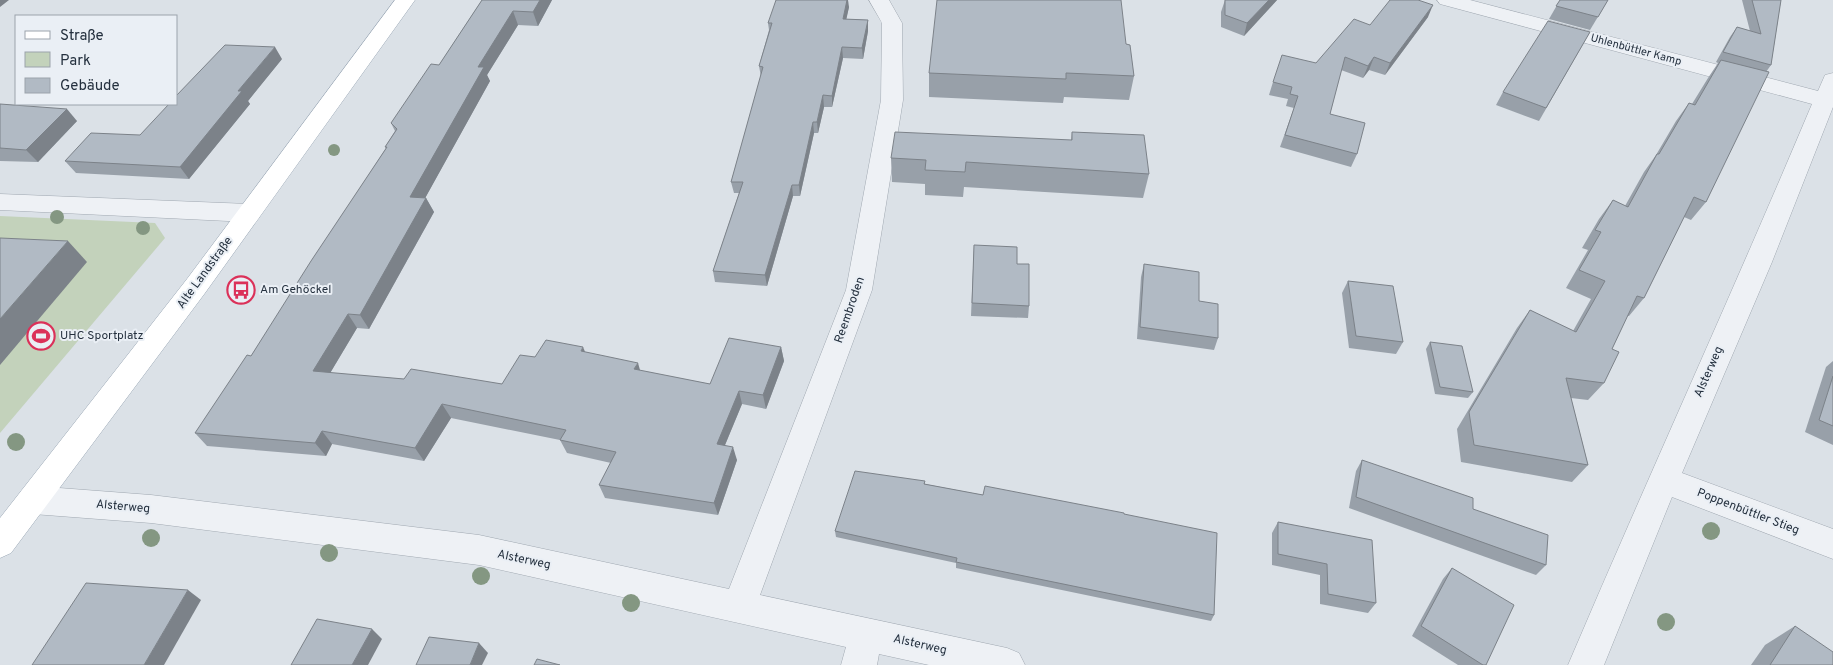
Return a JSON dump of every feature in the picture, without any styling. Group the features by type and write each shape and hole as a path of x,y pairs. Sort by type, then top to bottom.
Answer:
{"main road":[{"name":"Alte Landstraße","path":"0,543 196,286 405,0"}],"street":[{"name":"Reembroden","path":"739,607 859,290 874,213 892,100 892,23 879,0"},
{"name":"Uhlenbüttler Kamp","path":"1447,0 1829,90"},
{"name":"Alsterweg","path":"1586,665 1704,384 1759,262 1829,90"},
{"path":"0,202 249,213"},
{"name":"Poppenbüttler Stieg","path":"1663,480 1833,544"},
{"name":"Alsterweg","path":"33,500 151,509 479,550 739,607 863,649 1007,665"}],"green space":[{"name":"UHC Sportplatz","path":"0,216 155,223 165,238 0,433"}],"building":[{"path":"482,0 540,0 533,12 513,11 478,67 484,67 410,197 426,198 360,315 348,314 313,371 404,379 411,369 502,384 520,355 535,357 546,340 583,347 581,351 638,363 634,369 710,384 729,338 781,347 763,395 739,391 717,444 733,447 714,503 599,485 616,452 560,440 566,430 442,404 415,448 322,431 315,443 195,433 247,355 251,356 311,261 387,147 385,147 397,129 391,123 431,64 439,65"},
{"path":"776,0 847,0 843,19 868,20 862,48 842,47 832,96 823,95 817,122 813,122 799,185 792,185 765,275 713,271 743,182 731,182 763,67 759,66 772,23 768,23"},
{"path":"937,0 1121,0 1126,44 1130,45 1134,76 1066,73 1066,79 929,73"},
{"path":"1225,0 1269,0 1247,23 1225,15"},
{"path":"1390,0 1418,0 1433,5 1390,63 1374,57 1368,66 1345,57 1330,114 1365,123 1357,154 1285,135 1298,96 1290,94 1292,87 1273,82 1282,55 1316,63 1354,19 1370,25"},
{"path":"1560,0 1608,0 1598,17 1556,6"},
{"path":"1752,0 1781,0 1771,65 1723,52 1737,27 1761,34"},
{"path":"1548,21 1590,32 1546,108 1503,92"},
{"path":"225,45 275,47 238,91 242,91 180,167 65,161 91,133 140,135 168,105 178,105 178,94"},
{"path":"1721,60 1769,72 1706,202 1694,197 1644,298 1637,296 1612,349 1619,352 1604,383 1566,378 1588,465 1474,445 1469,412 1530,310 1576,332 1605,281 1579,270 1601,232 1595,230 1613,200 1628,207 1657,154 1659,154 1689,103 1695,105"},
{"path":"0,104 67,109 26,150 0,148"},
{"path":"895,132 1072,140 1072,132 1144,135 1149,174 966,162 965,172 925,170 926,160 891,158"},
{"path":"0,238 68,241 0,319"},
{"path":"974,245 1017,247 1017,264 1029,264 1029,306 972,303"},
{"path":"1144,264 1199,272 1199,301 1218,304 1218,338 1140,327"},
{"path":"1348,281 1393,286 1403,342 1356,336"},
{"path":"1430,342 1462,346 1473,392 1440,387"},
{"path":"1833,376 1833,426 1819,420"},
{"path":"1362,460 1473,498 1473,509 1548,535 1546,565 1356,497"},
{"path":"855,471 925,481 924,484 983,495 985,486 1217,533 1214,615 956,562 957,558 835,531"},
{"path":"1278,522 1372,540 1376,603 1328,594 1327,564 1278,554"},
{"path":"1452,568 1514,605 1486,665 1483,665 1421,626"},
{"path":"86,583 188,590 144,665 32,665"},
{"path":"317,619 372,629 352,665 291,665"},
{"path":"1795,626 1833,652 1833,665 1770,665"},
{"path":"429,637 479,643 470,665 416,665"},
{"path":"537,659 560,665 534,665"}],"place":[{"name":"Am Gehöckel","path":"241,290"},
{"name":"UHC Sportplatz","path":"41,336"}]}
